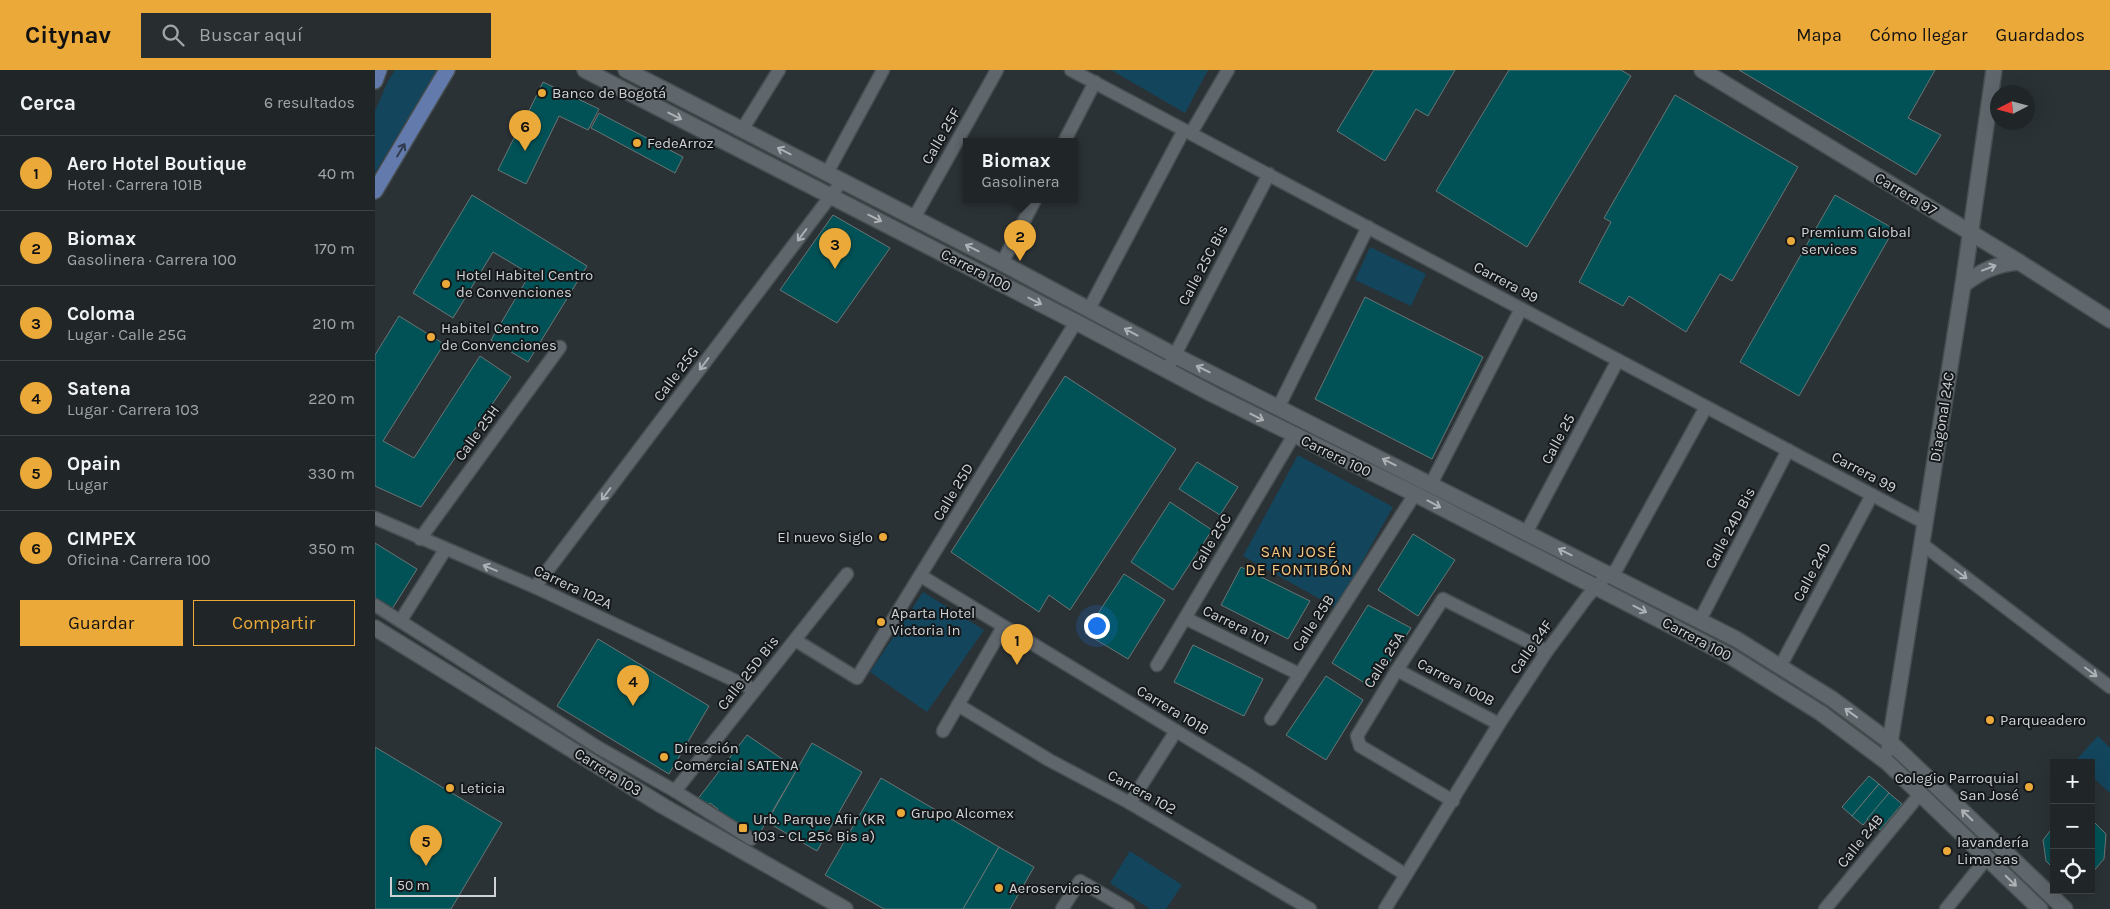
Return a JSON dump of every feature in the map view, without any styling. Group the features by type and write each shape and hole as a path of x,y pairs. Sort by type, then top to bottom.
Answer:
{"main road":[{"path":"375,81 377,70"},
{"path":"375,191 447,70"},
{"name":"Carrera 100","path":"585,70 1294,435 1415,494 1686,632 1762,675 1821,713 1887,763 2040,909"},
{"name":"Carrera 100","path":"626,70 1002,263 1174,355 1279,406 1700,620 1781,666 1832,699 1890,742 2065,909"},
{"name":"Carrera 97","path":"1702,70 2019,262 2110,320"},
{"name":"Diagonal 24C","path":"1887,763 1963,285 1994,70"},
{"path":"1963,285 1990,267 2019,262"},
{"name":"Carrera 103","path":"375,628 663,806 845,909"}],"street":[{"path":"742,130 779,70"},
{"path":"827,173 883,70"},
{"name":"Calle 25F","path":"914,218 997,70"},
{"name":"Carrera 99","path":"1071,70 1925,523"},
{"path":"1089,309 1188,132 1228,70"},
{"path":"1066,138 1095,82"},
{"name":"Calle 25C Bis","path":"1167,370 1269,174"},
{"name":"Calle 25G","path":"535,587 841,181"},
{"path":"1002,263 1033,203"},
{"path":"1279,406 1368,227"},
{"path":"1431,484 1521,309"},
{"name":"Calle 25D","path":"795,640 857,678 1076,322"},
{"name":"Calle 25H","path":"420,539 560,347"},
{"name":"Calle 25","path":"1526,532 1618,360"},
{"name":"Calle 24F","path":"1385,909 1499,724 1547,651 1596,587 1608,574 1616,570 1706,407"},
{"name":"Calle 25C","path":"1157,665 1294,435"},
{"name":"Calle 24D Bis","path":"1700,620 1788,450"},
{"name":"Calle 25B","path":"1271,719 1415,494"},
{"name":"Calle 24D","path":"1781,666 1872,495"},
{"name":"Carrera 102A","path":"375,518 445,550 535,587 755,690"},
{"path":"1922,544 2110,687"},
{"path":"401,620 445,550"},
{"name":"Calle 25D Bis","path":"675,791 847,574"},
{"name":"Carrera 101B","path":"921,576 1176,731 1406,875"},
{"name":"Calle 25A","path":"1453,801 1360,746 1357,741 1357,736 1397,670 1443,599 1547,651"},
{"name":"Carrera 103","path":"375,605 599,748 675,791 751,839"},
{"name":"Carrera 101","path":"1185,618 1299,674"},
{"path":"943,731 1003,627"},
{"name":"Carrera 100B","path":"1397,670 1499,724"},
{"name":"Carrera 102","path":"958,705 1049,760 1130,804 1310,909"},
{"path":"1130,804 1176,731"},
{"name":"Calle 24B","path":"1825,909 1920,794"},
{"path":"1946,909 1987,858"},
{"path":"1062,909 1080,880 1128,909"}],"shaded area":[{"path":"395,70 437,70 375,173 375,111"},
{"path":"1111,70 1208,70 1185,113"},
{"path":"1370,247 1426,274 1411,306 1355,280"},
{"path":"1298,455 1393,507 1336,608 1243,556"},
{"path":"923,592 984,630 927,712 870,672"},
{"path":"2098,736 2110,748 2110,793 2095,780 2095,759 2077,759"},
{"path":"1130,851 1182,885 1166,909 1150,909 1110,883"}],"building":[{"path":"1374,70 1455,70 1428,116 1416,109 1385,161 1337,131"},
{"path":"1509,70 1621,70 1631,76 1527,247 1436,191"},
{"path":"1739,70 1935,70 1908,118 1941,135 1916,175"},
{"path":"543,82 599,109 588,130 559,116 526,184 498,170 519,128 527,132 533,120 526,117"},
{"path":"1675,95 1798,167 1732,281 1720,274 1686,332 1629,296 1623,306 1579,282 1611,222 1604,218"},
{"name":"FedeArroz","path":"599,113 683,157 675,173 591,128"},
{"name":"Hotel Habitel Centro de Convenciones","path":"472,195 587,266 528,362 491,340 530,274 493,252 453,318 413,293"},
{"path":"1835,195 1894,229 1799,396 1740,362"},
{"path":"833,215 890,248 837,323 780,290"},
{"path":"1365,297 1483,357 1432,459 1315,399"},
{"path":"399,316 444,344 383,441 414,458 480,356 511,377 421,507 375,486 375,355"},
{"path":"1065,376 1176,449 1070,610 1049,595 1039,612 951,552"},
{"path":"1197,462 1238,487 1220,515 1179,489"},
{"path":"1170,502 1212,530 1173,590 1131,562"},
{"path":"1413,534 1455,560 1418,616 1378,590"},
{"path":"375,543 417,569 392,609 375,598"},
{"path":"1241,567 1310,601 1288,639 1221,605"},
{"path":"1124,574 1165,600 1128,659 1085,633"},
{"path":"1368,605 1411,628 1373,688 1332,663"},
{"path":"598,639 709,706 669,774 557,706"},
{"path":"1193,645 1263,679 1244,716 1174,682"},
{"path":"1326,676 1363,700 1326,760 1286,735"},
{"path":"747,735 797,769 758,836 715,812 718,809 710,803 707,806 697,800"},
{"path":"812,743 862,772 817,851 767,822"},
{"path":"375,747 502,823 451,909 375,909"},
{"path":"1869,776 1879,784 1852,816 1842,807"},
{"name":"Grupo Alcomex","path":"881,778 999,847 963,909 884,909 825,875"},
{"path":"1879,784 1889,793 1863,825 1852,816"},
{"path":"1889,793 1902,804 1880,830 1867,819"},
{"path":"2095,823 2106,834 2104,859 2095,869"},
{"path":"2050,831 2050,865 2046,861 2043,840"},
{"name":"Aeroservicios","path":"999,847 1034,867 1010,909 963,909"}],"place":[{"name":"Banco de Bogotá","path":"542,93"},
{"name":"FedeArroz","path":"637,143"},
{"name":"CIMPEX","path":"525,151"},
{"name":"Premium Global services","path":"1791,241"},
{"name":"Biomax","path":"1020,261"},
{"name":"Coloma","path":"835,269"},
{"name":"Hotel Habitel Centro de Convenciones","path":"446,284"},
{"name":"Habitel Centro de Convenciones","path":"431,337"},
{"name":"El nuevo Siglo","path":"883,537"},
{"name":"Aparta Hotel Victoria In","path":"881,622"},
{"name":"Aero Hotel Boutique","path":"1017,665"},
{"name":"Satena","path":"633,706"},
{"name":"Parqueadero","path":"1990,720"},
{"name":"Dirección Comercial SATENA","path":"664,757"},
{"name":"Colegio Parroquial San José","path":"2029,787"},
{"name":"Leticia","path":"450,788"},
{"name":"Grupo Alcomex","path":"901,813"},
{"name":"Urb. Parque Afir (KR 103 - CL 25c Bis a)","path":"743,828"},
{"name":"lavandería Lima sas","path":"1947,851"},
{"name":"Opain","path":"426,866"},
{"name":"Aeroservicios","path":"999,888"}],"district":[{"name":"SAN JOSÉ DE FONTIBÓN","path":"1299,560"}]}
